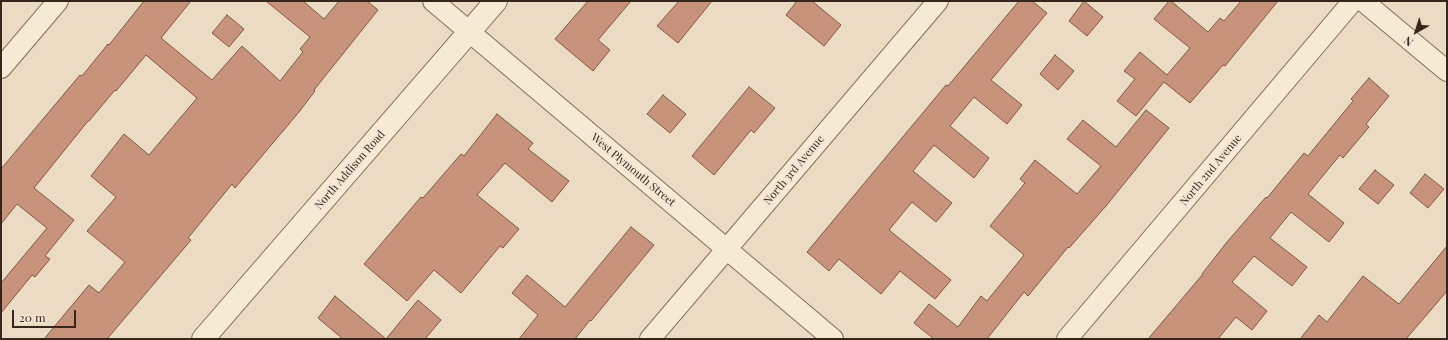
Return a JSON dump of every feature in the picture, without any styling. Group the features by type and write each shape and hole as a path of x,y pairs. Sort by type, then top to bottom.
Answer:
{"street":[{"path":"1,68 58,1"},
{"name":"West Plymouth Street","path":"433,1 833,339"},
{"name":"North Addison Road","path":"203,339 471,32 496,1"},
{"name":"North 3rd Avenue","path":"650,339 938,1"},
{"name":"North 2nd Avenue","path":"1067,339 1353,1"},
{"path":"1364,1 1447,70"}],"building":[{"path":"144,1 191,1 161,38 212,80 242,46 280,81 303,52 300,49 310,37 266,1 303,1 324,19 339,1 367,1 378,10 314,90 315,91 299,112 235,188 232,184 188,238 191,240 107,339 44,339 89,285 99,293 125,262 87,231 116,197 91,176 124,134 149,155 197,98 146,55 116,91 115,90 88,121 34,188 74,220 45,256 50,259 35,277 32,275 1,313 1,283 47,228 17,204 1,224 1,169 80,75 82,76 108,44 109,45"},
{"path":"588,1 631,1 598,40 610,50 593,71 555,39"},
{"path":"679,1 712,1 678,43 657,26"},
{"path":"797,1 812,1 841,25 824,46 786,15"},
{"path":"1019,1 1032,1 1047,13 991,80 1022,105 1007,124 974,97 950,126 989,158 974,178 934,145 913,171 952,203 936,222 912,202 889,230 951,280 935,299 900,271 881,294 839,259 829,271 807,252 946,85 948,86"},
{"path":"1084,1 1103,17 1087,36 1069,21"},
{"path":"1169,1 1171,1 1208,32 1220,18 1224,21 1241,1 1278,1 1225,66 1223,65 1190,103 1164,82 1136,116 1117,101 1135,79 1124,71 1140,52 1167,75 1190,48 1154,19"},
{"path":"227,15 244,29 229,47 212,33"},
{"path":"1055,55 1074,71 1058,90 1040,74"},
{"path":"1369,78 1389,96 1366,124 1369,127 1343,158 1340,155 1308,194 1344,223 1329,242 1291,212 1270,238 1307,267 1292,286 1254,256 1232,282 1267,311 1252,330 1236,317 1218,339 1148,339 1203,274 1227,242 1266,197 1267,198 1304,153 1308,156 1353,101 1351,99"},
{"path":"749,87 775,108 754,133 751,130 714,175 692,156"},
{"path":"663,95 686,114 670,133 647,114"},
{"path":"1146,110 1169,128 1106,206 1069,248 1068,247 1028,296 1024,292 987,339 934,339 914,323 929,304 958,327 981,296 987,301 1024,255 990,226 1025,183 1020,179 1035,160 1077,194 1101,166 1067,139 1083,120 1116,147"},
{"path":"497,114 533,143 528,149 569,181 552,202 505,163 477,195 519,229 503,248 500,246 461,293 434,270 407,301 364,264 421,197 423,198 461,154 464,156"},
{"path":"1375,170 1394,185 1378,204 1359,189"},
{"path":"1425,174 1444,189 1428,208 1410,193"},
{"path":"631,227 654,245 575,339 519,339 538,315 512,293 527,275 565,307"},
{"path":"1447,246 1447,291 1406,339 1300,339 1319,315 1327,322 1363,276 1399,304"},
{"path":"335,296 386,339 343,339 318,318"},
{"path":"418,300 441,320 425,339 386,339"}]}
